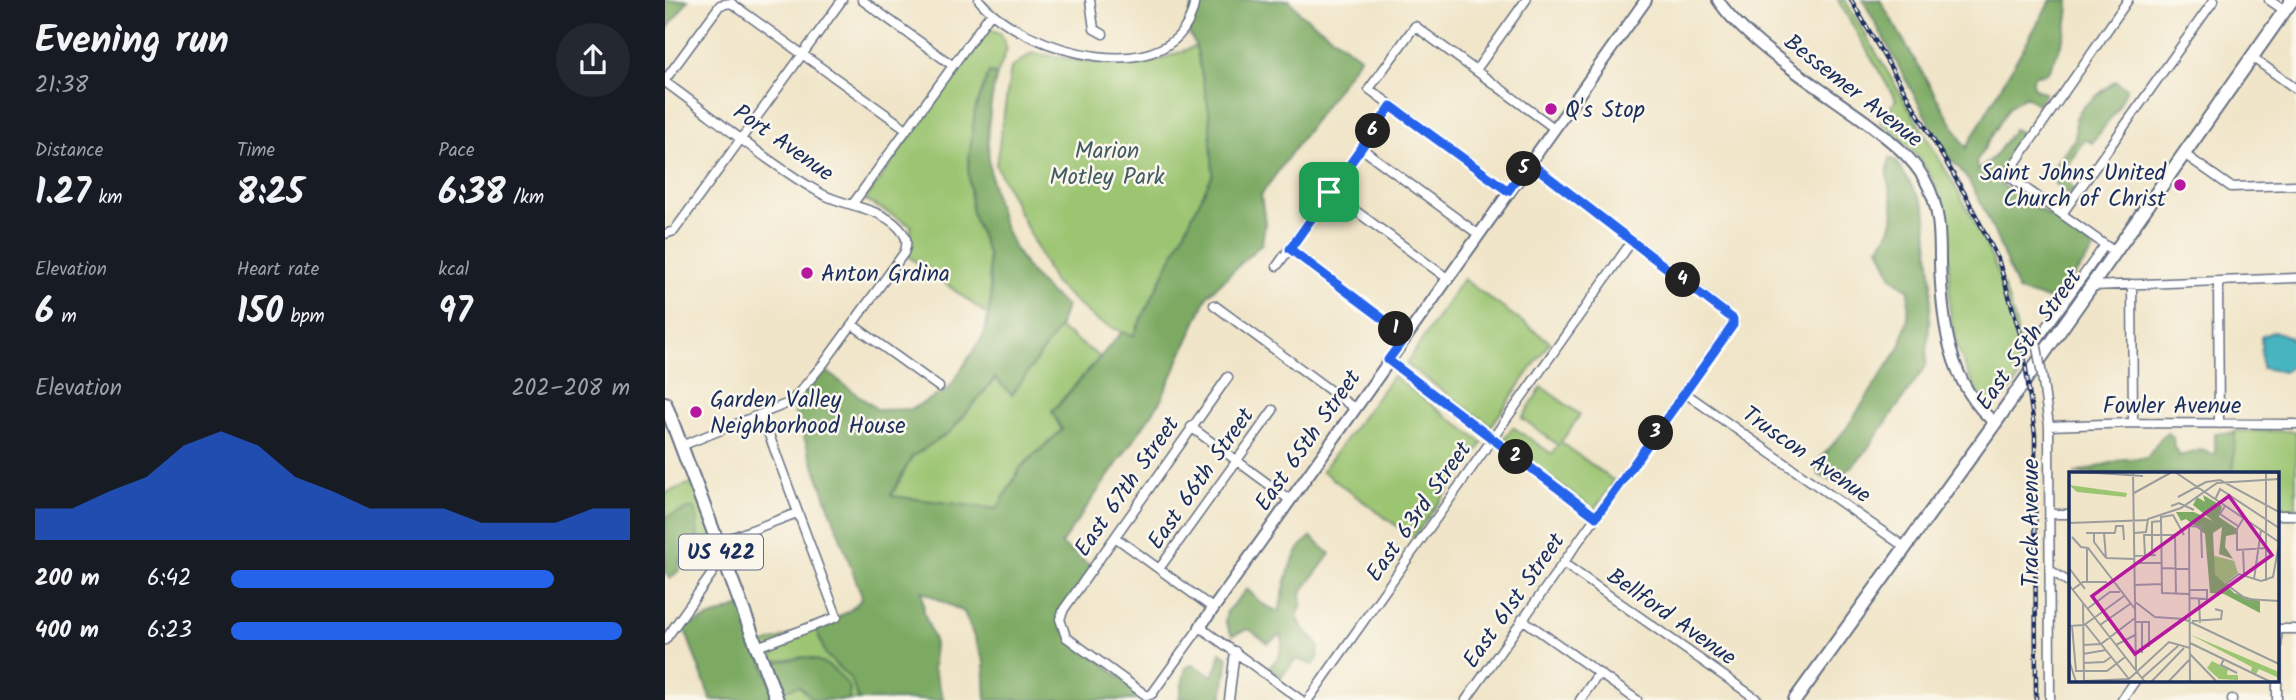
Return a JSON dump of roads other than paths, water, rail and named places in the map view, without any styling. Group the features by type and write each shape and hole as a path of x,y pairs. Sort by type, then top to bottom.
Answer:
{"main road":[{"name":"East 55th Street","path":"1795,700 2091,286 2110,249 2184,154 2292,0"},
{"name":"US 422","path":"665,404 777,700"}],"street":[{"path":"665,234 674,231 842,0"},
{"path":"862,0 952,65"},
{"path":"979,0 1013,30 1039,42 1072,52 1122,57 1143,55 1168,44 1184,29 1195,0"},
{"path":"1090,0 1094,29 1103,34"},
{"path":"1476,70 1526,0"},
{"name":"East 65th Street","path":"1147,696 1152,694 1201,627 1646,0"},
{"name":"Bessemer Avenue","path":"1717,0 1747,33 1894,143 1920,171 1934,200 1938,216 1941,306 1950,351 1972,398 1995,423"},
{"path":"2110,249 2007,175 2008,169 2128,0"},
{"path":"2062,215 2214,0"},
{"path":"2269,0 2284,11"},
{"path":"665,81 720,5 732,2 905,128"},
{"path":"852,205 905,128 991,13"},
{"path":"1508,191 1369,89 1415,26 1554,128"},
{"path":"2252,57 2296,89"},
{"name":"Port Avenue","path":"665,81 824,195 878,215 902,231 907,241 904,253 853,325"},
{"path":"1277,266 1391,106"},
{"path":"1361,148 1478,234"},
{"path":"2184,154 2231,187 2296,185"},
{"path":"1529,162 1632,241"},
{"path":"1329,192 1447,278"},
{"name":"East 61st Street","path":"1466,700 1733,325 1731,316 1632,241"},
{"name":"East 63rd Street","path":"1308,700 1632,241"},
{"path":"1290,249 1406,336"},
{"name":"Track Avenue","path":"2050,700 2049,426 2036,342 2110,249"},
{"path":"2091,286 2296,278"},
{"path":"2218,283 2220,424"},
{"path":"2133,284 2133,423"},
{"path":"1214,305 1354,408"},
{"path":"681,446 762,416 791,402 853,325 939,387"},
{"path":"1388,360 1596,517"},
{"name":"East 67th Street","path":"1147,696 1066,637 1060,619 1068,603 1228,377"},
{"name":"Truscon Avenue","path":"1685,393 1906,548"},
{"name":"East 66th Street","path":"1160,569 1273,410"},
{"path":"757,647 837,617 762,416"},
{"name":"Fowler Avenue","path":"2049,426 2133,423 2296,424"},
{"path":"1191,427 1290,500"},
{"path":"717,543 797,513"},
{"path":"2051,514 2069,514"},
{"path":"1115,537 1213,609"},
{"path":"665,640 723,558"},
{"name":"Bellford Avenue","path":"1563,563 1758,700"},
{"path":"2050,570 2069,582"},
{"path":"1522,619 1637,700"},
{"path":"1201,627 1301,700"},
{"path":"1229,700 1235,651"},
{"path":"1580,700 1599,673"},
{"path":"2122,700 2134,682"}],"water":[{"path":"2274,331 2290,337 2296,348 2293,365 2284,372 2262,368 2261,337"}],"railway":[{"path":"1851,0 1966,196 1998,259 2022,340 2035,435 2036,700"}],"place":[{"name":"Q's Stop","path":"1551,109"},
{"name":"Saint Johns United Church of Christ","path":"2180,185"},
{"name":"Anton Grdina","path":"807,273"},
{"name":"Garden Valley Neighborhood House","path":"696,412"}],"park label":[{"name":"Marion Motley Park","path":"1107,163"}]}
